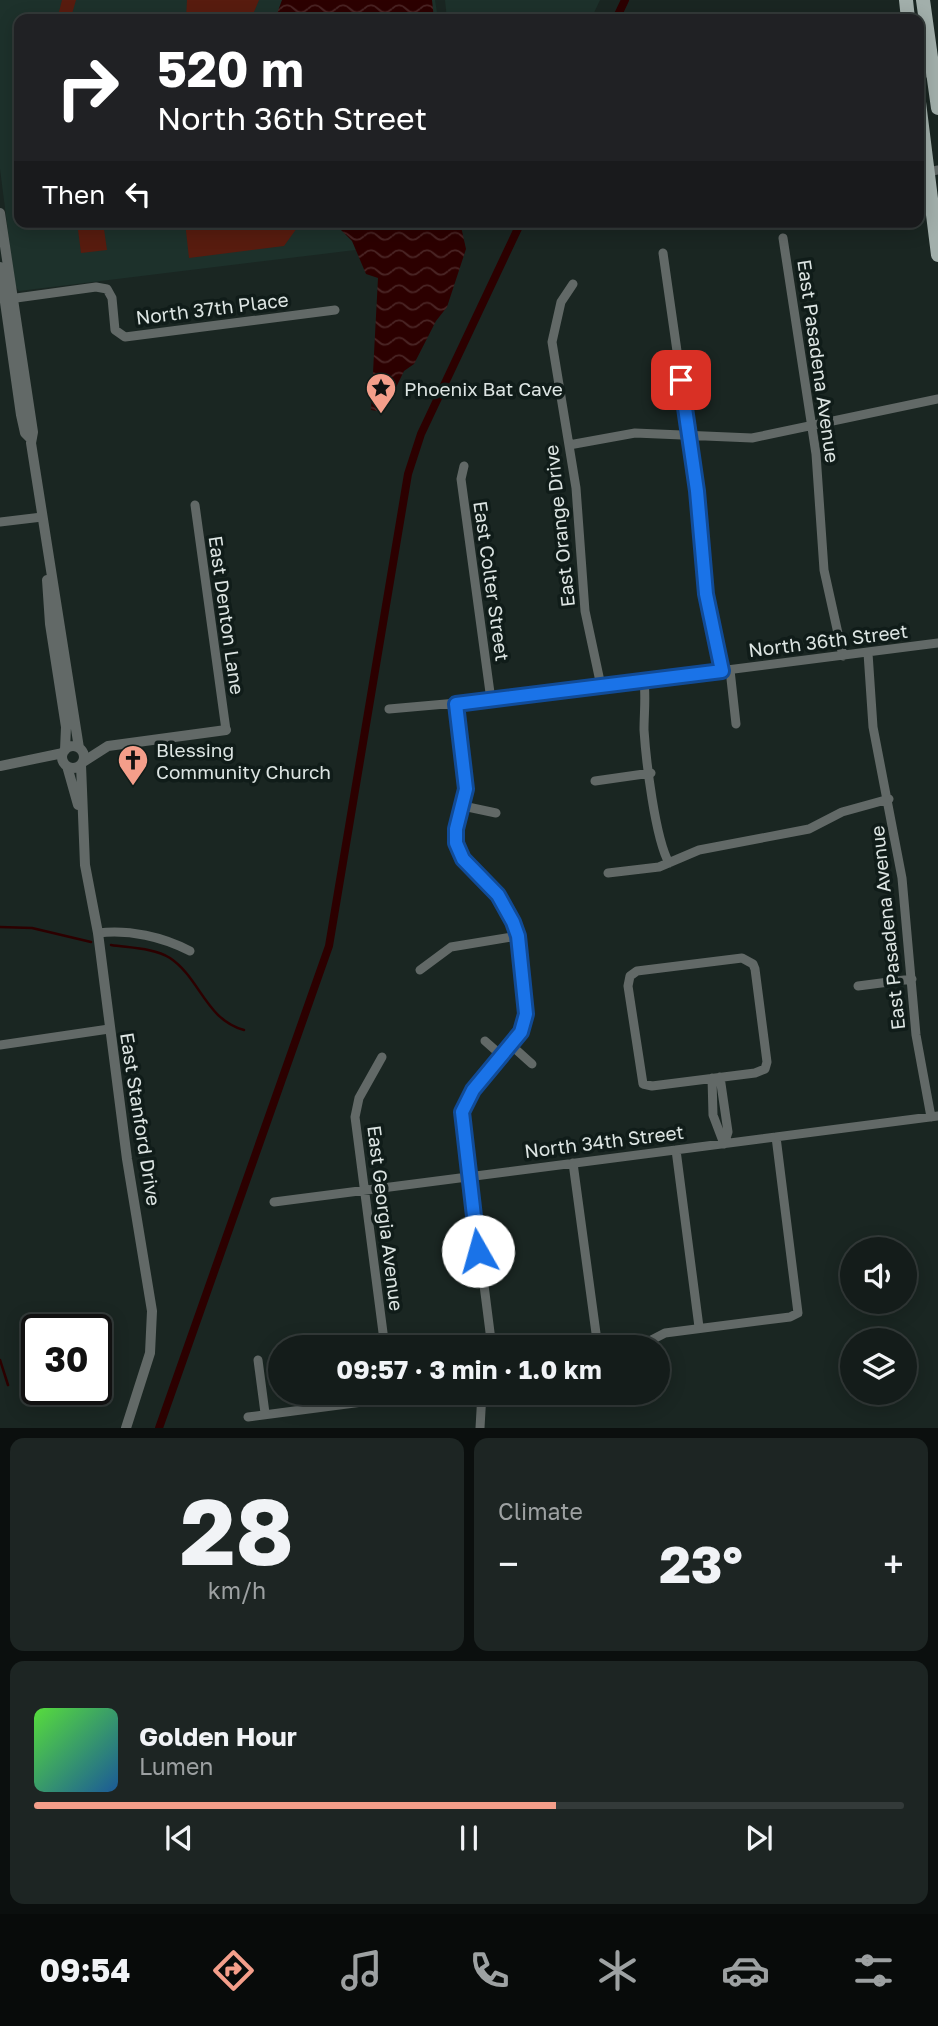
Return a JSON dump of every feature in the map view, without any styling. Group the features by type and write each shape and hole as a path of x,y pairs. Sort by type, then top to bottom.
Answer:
{"main road":[{"path":"924,24 926,73 938,108"},
{"path":"924,141 938,255"}],"street":[{"name":"East Stanford Drive","path":"0,213 22,415 25,433 30,438 81,756 80,814 85,865 98,933 108,1030 152,1319 150,1353 126,1427"},
{"name":"East Pasadena Avenue","path":"783,238 811,427 824,570 843,656"},
{"path":"663,253 690,436 706,594 726,671 736,724"},
{"name":"East Stanford Drive","path":"0,267 9,299"},
{"name":"East Orange Drive","path":"573,284 561,302 552,342 576,488 583,598 601,686"},
{"name":"North 37th Place","path":"9,299 96,287 107,289 111,298 115,330 125,337 335,310"},
{"path":"569,445 635,433 752,438 811,427 867,411 938,399"},
{"name":"East Colter Street","path":"464,466 461,479 491,700"},
{"name":"East Denton Lane","path":"195,505 226,730"},
{"path":"0,522 42,517"},
{"name":"East Stanford Drive","path":"47,550 50,624 66,727 64,751 80,814"},
{"name":"North 36th Street","path":"389,709 491,700 938,643"},
{"name":"East Pasadena Avenue","path":"867,653 873,727 902,877 919,1056 934,1116"},
{"path":"644,681 647,707 645,734 660,844 669,863"},
{"path":"456,704 465,779 463,806 456,829 459,852 498,895 518,936 526,1014 521,1032 512,1046 473,1090 462,1112 490,1335"},
{"path":"34,761 74,768 81,756 108,746 226,730"},
{"path":"0,766 34,761 64,751 81,756"},
{"path":"595,781 651,773"},
{"path":"608,873 669,863 699,850 808,829 842,812 889,799"},
{"path":"463,806 496,813"},
{"path":"98,933 112,931 169,941 190,951"},
{"path":"420,970 451,947 518,936"},
{"path":"748,960 755,969 767,1062 765,1069 716,1078 652,1086 643,1084 632,1026 628,986 630,976 650,970 748,960"},
{"path":"858,986 912,979"},
{"path":"0,1045 108,1030"},
{"path":"485,1041 502,1056"},
{"path":"512,1046 533,1063"},
{"name":"East Georgia Avenue","path":"382,1057 356,1107 383,1335"},
{"path":"716,1078 728,1132 723,1144"},
{"path":"716,1078 713,1115 723,1144"},
{"path":"713,1115 725,1113"},
{"name":"North 34th Street","path":"274,1202 934,1116"},
{"path":"663,1335 790,1317 798,1312 776,1137"},
{"path":"676,1150 699,1328"},
{"path":"573,1163 596,1335"},
{"path":"258,1360 265,1413"},
{"path":"248,1416 321,1405"},
{"path":"480,1427 481,1405"}],"shaded area":[{"path":"0,0 435,0 437,14 14,14 14,228 461,228 462,237 19,291 15,286 0,169"},
{"path":"62,0 76,0 72,14 58,14"},
{"path":"187,0 259,0 253,14 186,14"},
{"path":"445,0 600,0 593,14 446,14"},
{"path":"78,228 104,228 107,250 81,253"},
{"path":"186,228 297,228 284,246 189,258"}],"water":[{"path":"282,0 432,0 433,14 277,14"},
{"path":"339,228 461,228 466,249 447,307 436,321 414,364 404,371 384,412 371,410 378,278 366,274 352,241"}],"waterway":[{"path":"618,14 625,0"},
{"path":"159,1428 329,946 408,474 421,434 518,228"},
{"path":"0,927 32,928 91,942"},
{"path":"111,945 149,950 170,958 189,976 221,1017 244,1030"},
{"path":"0,1360 8,1385"}],"place":[{"name":"Phoenix Bat Cave","path":"381,415"},
{"name":"Blessing Community Church","path":"133,787"}],"route":[{"path":"478,1251 462,1112 473,1090 512,1046 521,1032 526,1014 518,936 513,922 498,895 463,859 456,843 456,829 466,789 456,704 722,671 706,594 697,491 681,380"}]}
